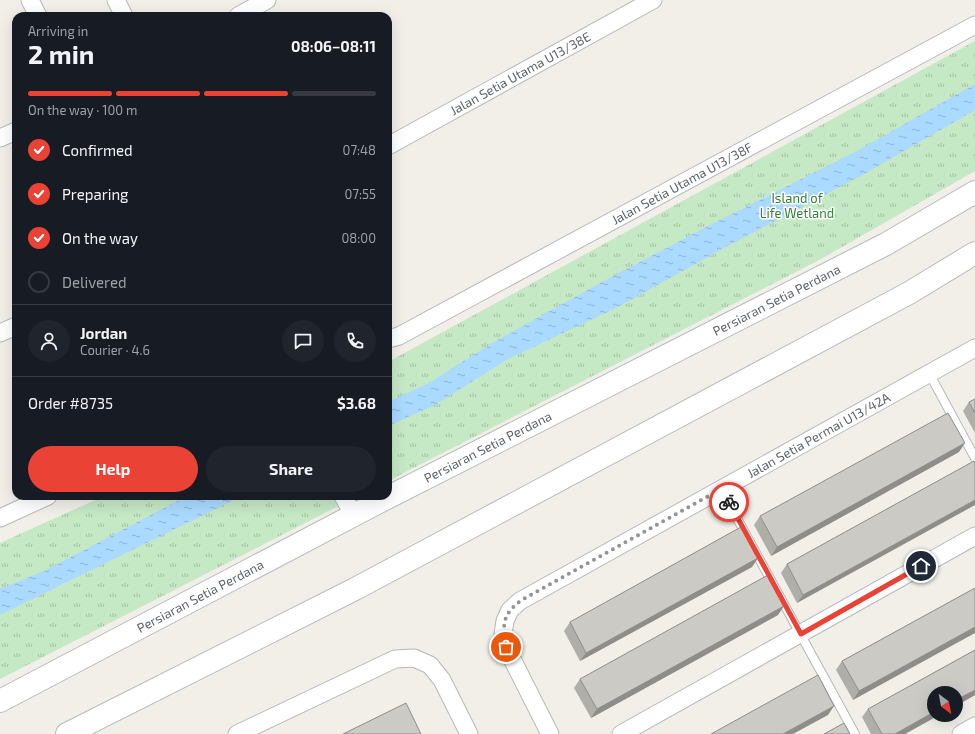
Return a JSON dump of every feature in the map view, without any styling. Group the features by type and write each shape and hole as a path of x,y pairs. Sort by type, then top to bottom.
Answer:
{"main road":[{"name":"Persiaran Setia Perdana","path":"392,492 886,244 975,192"},
{"path":"67,734 355,589 902,297 975,253"},
{"name":"Persiaran Setia Perdana","path":"0,701 354,516 376,500"}],"street":[{"path":"30,0 36,12"},
{"path":"116,0 122,12"},
{"path":"245,12 267,0"},
{"name":"Jalan Setia Utama U13/38E","path":"392,144 653,0"},
{"name":"Jalan Setia Utama U13/38F","path":"392,338 399,336 975,25"},
{"path":"0,138 12,133"},
{"path":"0,333 12,328"},
{"name":"Jalan Setia Permai U13/42A","path":"550,734 506,647 503,634 505,620 510,610 520,601 975,348"},
{"path":"0,518 39,500"},
{"path":"345,500 354,516"},
{"path":"622,734 975,536"},
{"path":"237,734 395,658 414,658 430,665 442,680 469,734"},
{"path":"961,734 975,726"}],"lane":[{"path":"929,373 975,458"},
{"path":"721,489 855,734"}],"green space":[{"name":"Island of Life Wetland","path":"975,41 975,171 821,259 392,479 392,360"},
{"path":"95,500 350,500 0,679 0,543"}],"water":[{"path":"975,84 975,110 866,173 724,248 616,308 508,359 433,406 392,424 392,400 427,384 494,342 602,282 712,224 857,151"},
{"path":"179,500 234,500 0,615 0,589 44,571"}],"building":[{"path":"975,399 975,413 969,402"},
{"path":"948,413 965,443 777,547 760,516"},
{"path":"974,461 975,500 803,595 787,564"},
{"path":"741,527 758,558 586,653 570,622"},
{"path":"768,575 784,606 597,709 580,679"},
{"path":"975,588 975,627 859,691 842,661"},
{"path":"975,650 975,690 963,696 963,686 927,686 927,716 895,734 882,734 868,709"},
{"path":"818,675 834,706 783,734 711,734"},
{"path":"406,703 421,734 343,734"},
{"path":"844,723 850,734 824,734"}],"way so far":[{"path":"506,647 503,634 505,620 510,610 520,601 721,489 729,502"}],"route":[{"path":"729,502 801,634 921,566"}]}
